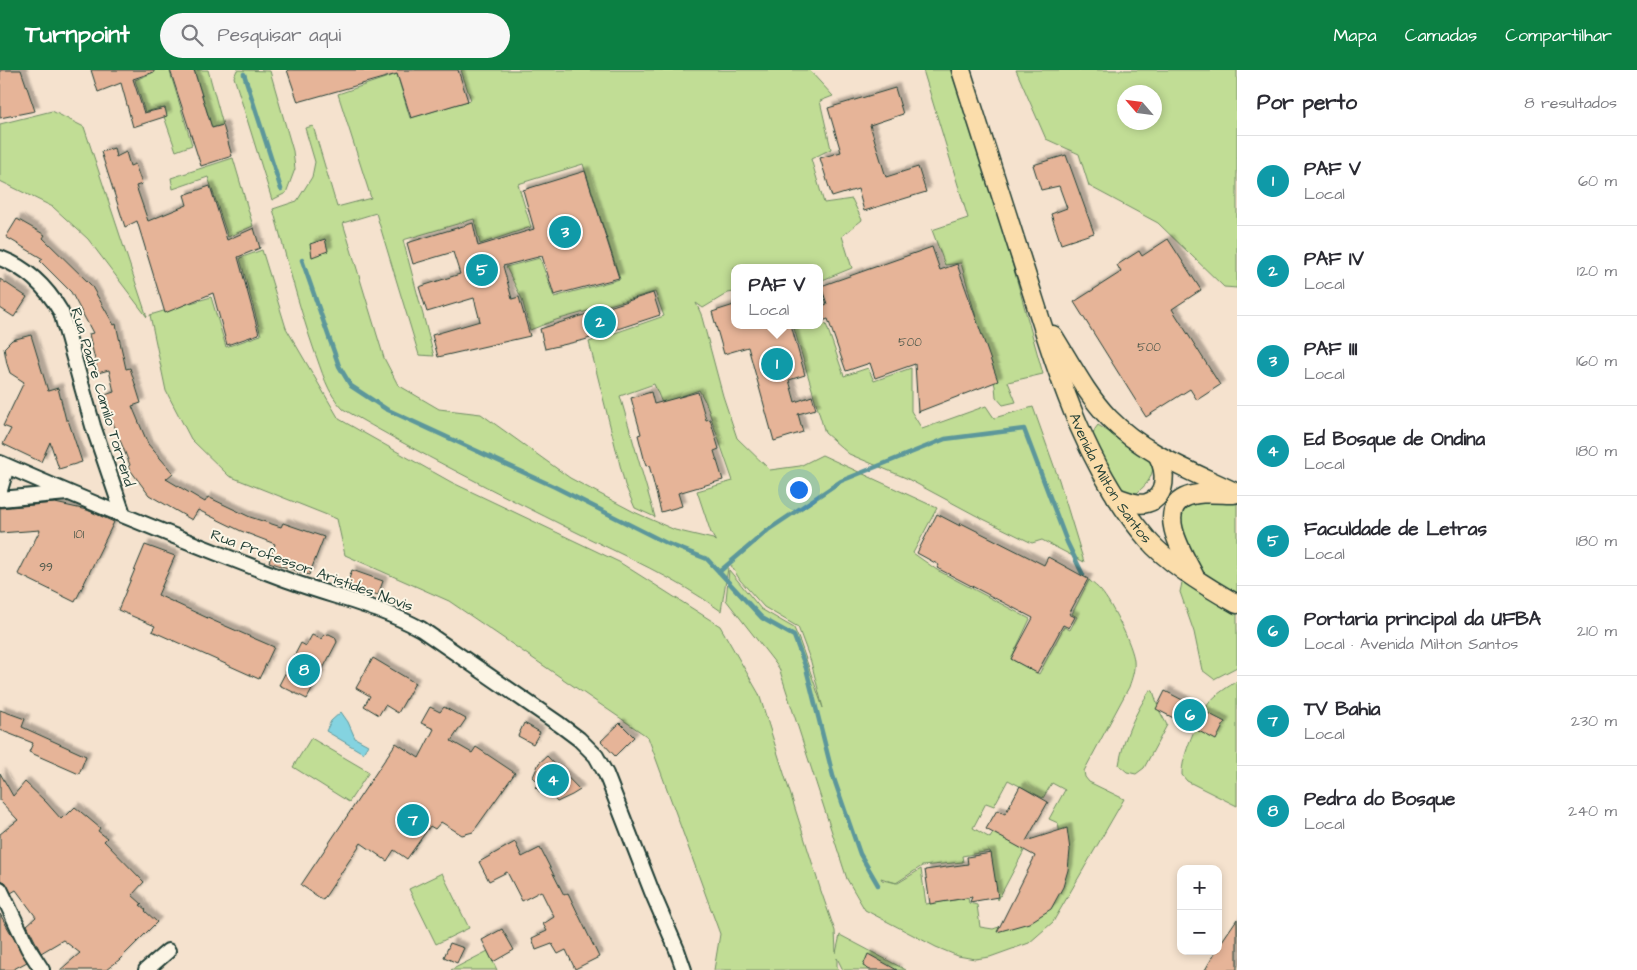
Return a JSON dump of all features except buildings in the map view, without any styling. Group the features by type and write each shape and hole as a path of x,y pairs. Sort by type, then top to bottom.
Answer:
{"main road":[{"name":"Avenida Milton Santos","path":"961,70 1069,404 1094,462 1116,497 1150,541 1195,578 1237,604"},
{"name":"Avenida Milton Santos","path":"1038,311 1090,393 1108,416 1129,436 1158,456 1237,494"},
{"path":"1082,434 1095,418 1108,416"},
{"path":"1116,497 1137,504 1147,503 1154,499 1160,492 1164,482 1164,473 1158,456"},
{"path":"1195,578 1174,532 1172,521 1173,512 1177,504 1191,496 1237,494"}],"street":[{"name":"Rua Padre Camilo Torrend","path":"0,258 12,262 34,278 51,295 60,312 93,426 123,514"},
{"name":"Rua Professor Aristides Novis","path":"0,463 68,493 285,580 379,609 402,619 421,629 579,739 596,756 606,774 684,970"},
{"path":"0,463 5,473 0,490"},
{"path":"0,499 68,493"},
{"path":"0,889 39,969"},
{"path":"146,970 168,951"}],"green space":[{"path":"152,70 174,70 170,72 192,145 176,151 161,108 145,112 135,80 152,73"},
{"path":"194,70 208,70 223,125 212,128"},
{"path":"237,70 270,71 293,151 295,169 286,193 272,200 234,77"},
{"path":"461,70 809,70 833,96 820,101 831,149 811,159 824,203 852,199 862,220 842,236 852,268 823,280 823,264 731,264 731,292 703,308 696,303 701,314 723,396 737,438 770,470 800,466 822,455 937,508 913,553 937,570 1030,619 1011,659 1039,674 1064,627 1070,630 1077,617 1072,614 1089,580 1101,591 1116,614 1133,654 1134,671 1129,687 1084,771 1085,777 1089,782 1124,799 1053,922 1029,943 990,957 975,959 958,956 936,947 865,910 847,879 779,668 726,600 729,570 761,609 794,628 823,708 811,662 798,627 764,607 740,580 729,562 721,611 668,578 486,487 343,409 337,403 322,374 308,333 273,209 297,201 312,177 315,162 305,128 313,126 337,207 371,198 338,94 397,74 410,118 471,100","holes":["583,164 620,279 554,297 540,258 506,267 522,299 530,330 556,320 655,292 664,316 589,342 625,485 635,508 655,517 620,396 654,384 662,403 699,390 706,403 733,481 697,491 711,533 716,542 713,539 675,530 634,512 570,478 481,414 439,409 398,385 384,358 343,223 376,213 419,355 434,356 403,240 474,219 480,244 531,227 518,184","1008,780 1043,798 1052,783 1065,790 1049,819 1058,823 1062,846 1020,920 993,929 980,927 977,905 969,903 968,898 926,904 921,869 896,883 922,866 963,862 962,856 990,851 998,900 1025,849 993,833 990,838 973,828 986,803 994,806"]},
{"path":"923,70 951,70 1004,234 1043,374 1008,382 1016,402 1003,405 996,397 995,386 961,263 945,265 932,230 968,218"},
{"path":"1016,70 1237,70 1237,288 1224,287 1158,223 1089,186 1079,154 1046,139"},
{"path":"52,111 84,127 147,317 88,239 53,207 0,181 0,124"},
{"path":"233,158 253,226 228,237 208,177 173,189 171,178"},
{"path":"262,250 286,328 339,419 451,482 619,562 720,626 759,694 835,931 836,953 840,935 906,970 843,970 837,958 839,970 714,970 720,934 648,737 449,601 345,555 337,519 229,476 191,439 166,391 150,315 211,297 226,347 261,335 240,258"},
{"path":"826,324 844,376 868,368 874,381 911,368 911,411 922,429 986,406 994,418 1033,407 1059,480 1084,562 1042,540 1032,543 906,478 849,454 825,433 794,329 823,329 823,325"},
{"path":"1098,425 1154,461 1149,479 1137,493 1121,490 1090,443"},
{"path":"1237,494 1237,604 1202,583 1173,513 1177,505"},
{"path":"1182,583 1189,584 1237,614 1237,667 1214,679 1202,670 1194,632 1180,592"},
{"path":"1237,681 1237,806 1187,781 1182,775 1182,767 1195,728 1209,703"},
{"path":"1150,690 1153,691 1160,712 1167,725 1144,768 1136,774 1127,772 1119,765 1121,755 1135,716"},
{"path":"311,738 369,772 349,802 293,767"},
{"path":"442,873 469,928 436,944 409,889"},
{"path":"488,951 497,970 451,970"}],"water":[{"path":"341,712 355,738 368,745 363,753 326,731 331,721"}],"waterway":[{"path":"244,74 281,189"},
{"path":"302,260 339,366 351,386 386,409 555,487 666,543 707,559 762,618 794,636 806,668 833,776 860,854 878,885"},
{"path":"719,572 768,530 841,481 945,439 1024,429 1067,542 1083,575"}],"place":[{"name":"PAF III","path":"565,232"},
{"name":"Faculdade de Letras","path":"482,270"},
{"name":"PAF IV","path":"600,322"},
{"name":"PAF V","path":"777,364"},
{"name":"Pedra do Bosque","path":"304,670"},
{"name":"Portaria principal da UFBA","path":"1190,715"},
{"name":"Ed Bosque de Ondina","path":"553,780"},
{"name":"TV Bahia","path":"413,820"}]}
